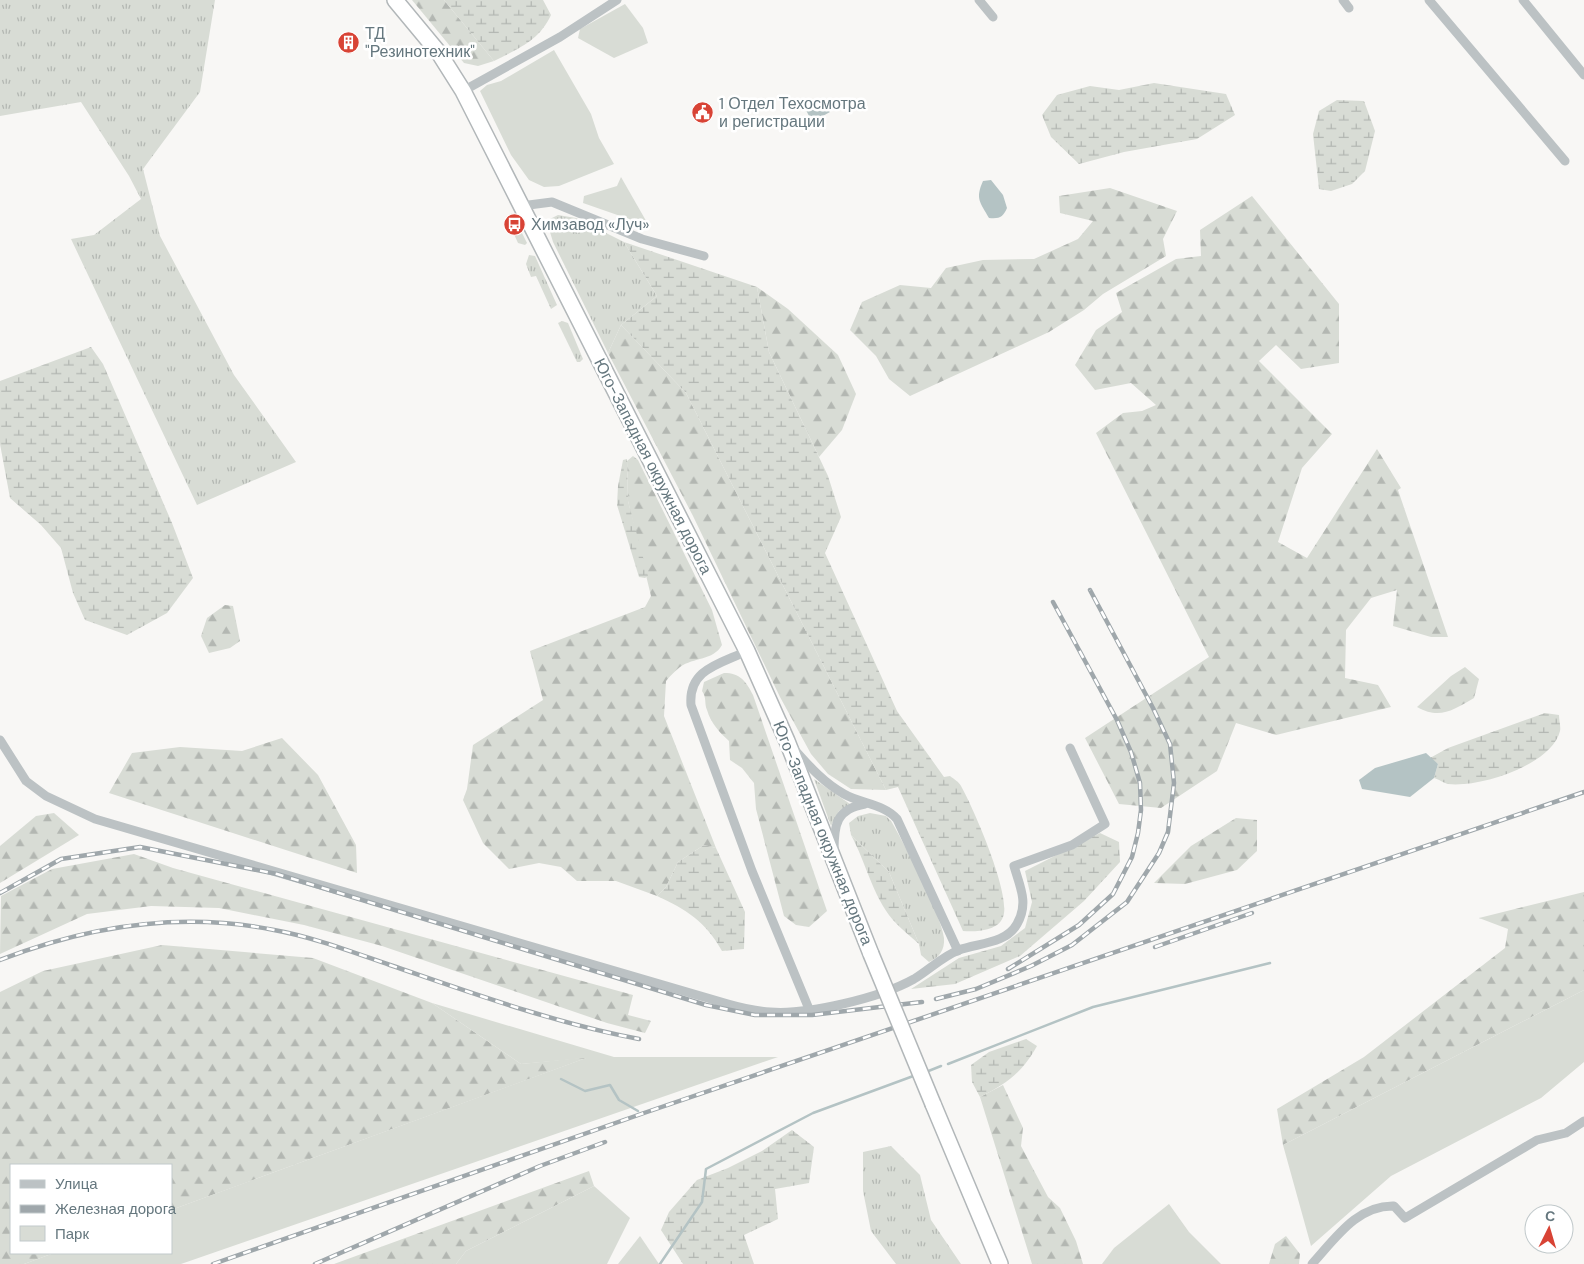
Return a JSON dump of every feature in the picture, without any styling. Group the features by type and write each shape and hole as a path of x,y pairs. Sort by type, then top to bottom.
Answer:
{"highway":[{"name":"Юго-Западная окружная дорога","path":"395,0 436,49 463,91 747,651 787,741 871,954 1000,1264"}],"street":[{"path":"463,91 560,37 617,0"},
{"path":"979,0 993,17"},
{"path":"1343,0 1349,8"},
{"path":"1429,0 1565,160"},
{"path":"1523,0 1584,74"},
{"path":"521,206 552,202 642,238 704,256"},
{"path":"747,651 697,677 691,689 691,705 752,871 809,1009"},
{"path":"0,740 26,781 46,796 95,819 728,1004 771,1012 809,1009 846,1002 913,980 958,951 997,941 1016,926 1025,903 1014,866 1072,844 1105,824 1070,748"},
{"path":"787,741 824,781 843,794 889,811 901,826 958,951"},
{"path":"834,861 834,830 839,818 850,808 867,804"},
{"path":"1312,1264 1350,1222 1363,1213 1378,1207 1394,1206 1405,1218 1537,1140 1566,1133 1584,1121"}],"green space":[{"path":"0,0 215,0 200,92 143,169 160,236 234,375 296,462 197,505 71,239 94,235 141,199 129,176 81,102 0,116"},
{"path":"412,0 444,0 494,61 478,66 464,63"},
{"path":"444,0 543,0 551,15 534,38 520,48 494,61"},
{"path":"625,4 643,28 648,43 614,58 578,38 580,29"},
{"path":"554,50 591,114 599,138 614,164 559,186 544,187 529,180 511,155 480,91 487,85 501,81"},
{"path":"1154,83 1226,94 1235,115 1197,139 1124,152 1079,164 1051,137 1042,115 1057,95 1090,86 1119,90"},
{"path":"1337,100 1364,101 1375,131 1365,171 1352,184 1331,191 1319,189 1313,134 1319,111"},
{"path":"621,177 649,226 583,203 584,196 617,186"},
{"path":"1110,188 1177,211 1163,239 1166,256 1103,294 1084,310 1049,332 910,396 889,379 876,356 850,330 862,302 900,285 931,288 946,268 983,260 1034,259 1078,239 1093,221 1060,213 1059,196"},
{"path":"1252,196 1339,304 1339,363 1301,369 1276,345 1259,361 1332,434 1302,468 1278,542 1307,558 1377,449 1401,488 1398,490 1448,637 1431,637 1393,626 1397,590 1371,598 1346,630 1345,678 1378,685 1391,707 1276,735 1236,723 1217,771 1161,808 1119,804 1085,738 1209,657 1096,433 1123,413 1142,411 1156,405 1131,383 1095,390 1075,365 1096,330 1122,312 1116,293 1176,259 1201,256 1200,230"},
{"path":"512,213 527,243 525,245 518,243 507,219"},
{"path":"558,215 576,218 624,242 657,296 621,325 608,353 553,242 550,232 550,219"},
{"path":"624,242 757,287 769,352 828,476 841,517 825,553 897,711 944,777 950,776 960,785 974,812 990,852 1002,891 1003,917 992,928 980,931 963,931 898,787 886,790 686,393 621,325 657,296"},
{"path":"529,255 535,256 557,305 551,309 536,276 531,277 526,264"},
{"path":"757,287 788,309 838,355 856,394 842,430 819,457 769,352"},
{"path":"562,321 568,323 583,359 580,362 577,362 558,323"},
{"path":"621,325 686,393 886,790 851,789 828,774 811,754 780,697 693,516 608,353"},
{"path":"91,347 103,364 172,523 193,578 167,613 127,635 85,620 73,593 61,548 41,525 10,498 0,444 0,381"},
{"path":"633,456 638,460 712,610 722,645 714,654 680,667 666,681 664,716 716,848 704,845 678,862 666,887 657,896 616,881 577,881 561,867 539,863 509,869 483,843 463,800 467,789 473,745 543,700 530,651 645,607 651,596 628,501 627,461"},
{"path":"627,459 628,501 648,576 645,578 639,577 617,505 618,486 623,460"},
{"path":"225,605 233,606 240,641 230,648 209,653 201,636 207,618"},
{"path":"1465,667 1479,679 1474,698 1453,710 1440,713 1425,711 1417,707 1451,676"},
{"path":"724,673 734,674 742,679 753,695 827,911 809,927 796,925 784,916 756,809 754,783 742,768 730,760 729,741 713,723 706,707 702,691 704,682"},
{"path":"1545,713 1559,715 1560,731 1554,743 1529,764 1513,772 1477,782 1448,784 1434,778 1438,764 1430,758 1448,748"},
{"path":"282,738 318,775 356,845 357,873 109,793 132,753 180,747 242,751"},
{"path":"814,779 850,804 839,811 831,826"},
{"path":"54,813 79,835 0,883 0,846 36,816"},
{"path":"870,813 886,816 891,821 937,914 944,938 943,946 938,956 929,962 921,955 919,944 889,872 851,835 849,823 858,816"},
{"path":"1236,818 1257,820 1257,851 1237,870 1185,884 1154,883 1191,846"},
{"path":"1100,833 1119,842 1120,862 1084,901 1020,956 955,984 911,989 959,958 1001,946 1025,928 1032,902 1025,871"},
{"path":"851,835 889,872 919,944 896,923 886,910 874,889"},
{"path":"704,845 716,848 745,912 744,949 722,951 702,924 686,911 657,896 666,887 678,862"},
{"path":"134,854 173,868 633,995 628,1015 651,1021 645,1033 607,1023 382,946 304,925 219,908 151,906 87,914 0,954 1,896 52,869"},
{"path":"1584,892 1584,990 1283,1145 1277,1109 1364,1057 1505,948 1508,929 1479,918"},
{"path":"162,945 313,958 432,1003 521,1064 589,1057 172,1210 172,1164 10,1164 10,1254 51,1254 24,1264 0,1264 0,992 43,971"},
{"path":"1584,990 1584,1062 1541,1098 1391,1176 1311,1246 1283,1145"},
{"path":"432,1003 614,1057 778,1057 181,1264 24,1264 51,1254 172,1254 172,1210 586,1058 521,1064"},
{"path":"1026,1039 1037,1046 1025,1064 1013,1077 980,1097 972,1082 971,1065 989,1052"},
{"path":"1003,1085 1023,1128 1021,1146 1048,1197 1060,1208 1076,1241 1083,1264 1032,1264 980,1097"},
{"path":"792,1130 814,1147 809,1183 775,1189 778,1219 744,1235 754,1264 683,1264 661,1230 669,1212 697,1180 728,1168 762,1151"},
{"path":"891,1146 920,1175 931,1220 961,1264 896,1264 871,1231 863,1191 863,1152"},
{"path":"589,1171 594,1186 466,1251 456,1264 334,1264"},
{"path":"594,1186 630,1218 607,1264 456,1264 466,1251"},
{"path":"1169,1204 1189,1232 1221,1264 1102,1264 1114,1248"},
{"path":"640,1236 659,1264 618,1264"},
{"path":"1286,1236 1300,1254 1299,1264 1269,1264 1275,1244"}],"shaded area":[{"path":"823,99 830,112 812,122 805,108"},
{"path":"991,180 1003,195 1007,208 1001,217 996,218 989,218 979,196 983,181"},
{"path":"1426,753 1438,764 1434,778 1410,797 1362,789 1359,780 1375,768"}],"waterway":[{"path":"948,1064 1093,1007 1270,963"},
{"path":"926,1072 941,1066"},
{"path":"660,1264 702,1202 706,1169 813,1113 916,1075"},
{"path":"561,1079 585,1091 610,1085 619,1100 638,1111"}],"railway":[{"path":"936,999 976,989 1031,966 1072,945 1127,902 1159,853 1168,832 1174,783 1170,744 1153,708 1090,590"},
{"path":"1008,969 1079,925 1113,894 1132,857 1141,810 1140,783 1131,752 1117,720 1053,602"},
{"path":"213,1264 644,1113 1584,792"},
{"path":"0,893 61,859 140,847 277,874 706,1005 755,1015 812,1015 922,1002"},
{"path":"1155,947 1252,913"},
{"path":"0,960 67,938 135,925 169,922 239,924 289,933 318,941 544,1016 639,1039"},
{"path":"315,1264 540,1166 605,1142"}],"place":[{"name":"ТД \"Резинотехник\"","path":"349,42"},
{"name":"1 Отдел Техосмотра и регистрации","path":"703,112"},
{"name":"Химзавод «Луч»","path":"515,224"}]}
